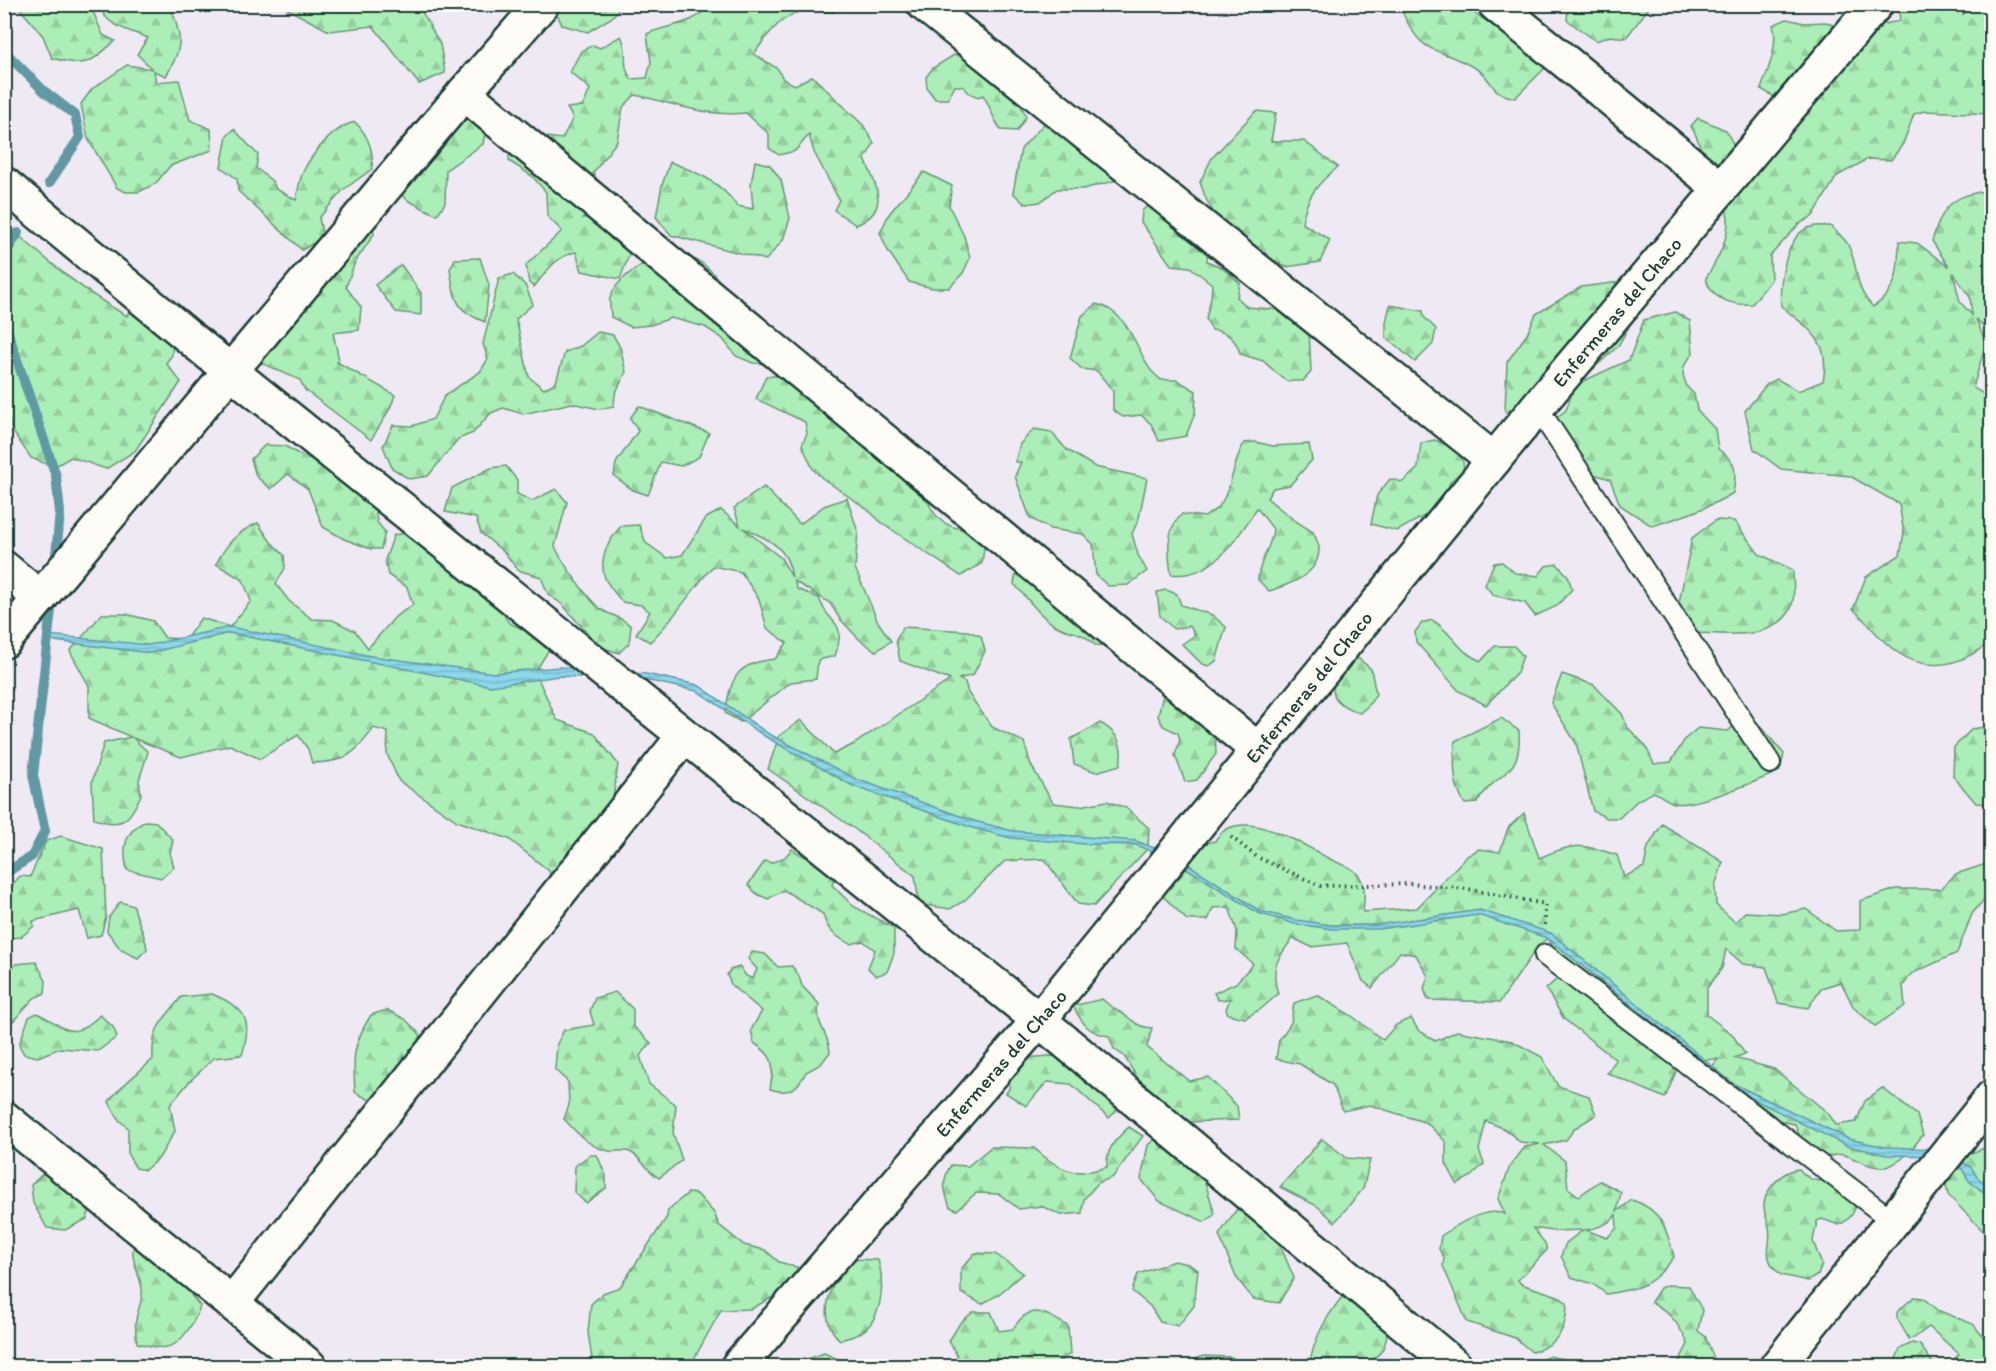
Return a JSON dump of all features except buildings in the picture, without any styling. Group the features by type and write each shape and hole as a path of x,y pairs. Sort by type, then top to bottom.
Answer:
{"street":[{"path":"4,641 229,370 542,4"},
{"path":"924,4 1494,460"},
{"path":"1495,4 1709,179"},
{"name":"Enfermeras del Chaco","path":"738,1366 1039,1020 1538,406 1876,4"},
{"path":"464,93 1258,750"},
{"path":"4,184 229,370 1039,1020 1455,1366"},
{"path":"4,568 40,598"},
{"path":"232,1303 684,736"},
{"path":"1794,1361 1893,1221 1992,1097"},
{"path":"4,1118 309,1366"}],"lane":[{"path":"1538,406 1770,764"},
{"path":"1545,955 1893,1221"}],"path":[{"path":"1203,817 1257,857 1320,886 1409,884 1468,889 1545,904"}],"green space":[{"path":"17,5 90,5 103,35 115,41 99,55 86,62 73,63 52,58 43,36"},
{"path":"100,5 170,5 179,33 178,49 166,76 154,71 156,82 179,80 190,120 211,129 212,150 170,166 156,183 139,192 126,192 117,188 88,139 81,104 92,89 127,65 152,69 137,54 148,38 112,23 102,12"},
{"path":"280,5 418,5 440,44 445,73 419,84 373,26 329,31"},
{"path":"553,5 623,5 611,18 588,32 562,25"},
{"path":"708,5 841,5 834,12 824,12 813,7 786,18 772,30 754,54 778,69 783,79 795,85 812,76 863,125 874,143 865,159 878,197 874,213 856,225 834,210 839,200 814,152 809,135 795,151 779,155 769,148 769,134 746,113 703,111 635,95 623,107 617,141 593,173 598,181 600,198 583,218 590,217 612,240 630,252 620,279 582,271 576,252 557,261 534,287 529,283 526,265 562,231 547,216 546,192 532,176 509,161 509,143 538,136 562,139 573,118 567,108 583,106 590,89 570,72 581,51 593,45 600,48 621,36 625,47 626,67 631,79 647,78 651,62 647,34 689,21 703,12"},
{"path":"1399,5 1462,5 1525,46 1546,67 1515,98 1506,96 1495,89 1475,68 1422,42 1407,22"},
{"path":"1568,5 1622,5 1624,8 1626,5 1651,5 1626,38 1610,36 1596,41 1567,20"},
{"path":"1898,5 1966,5 1963,14 1977,6 1991,6 1991,114 1925,111 1914,114 1903,144 1891,160 1868,159 1837,176 1813,216 1799,224 1770,256 1771,280 1752,304 1737,304 1723,300 1712,291 1706,278 1719,255 1725,238 1727,212 1709,179 1700,145 1691,126 1698,118 1726,130 1736,150 1794,98 1773,96 1761,89 1774,49 1773,25 1787,19 1804,23 1826,22 1855,35 1869,27 1900,21"},
{"path":"954,55 975,61 1007,87 1022,107 1026,117 1017,131 1001,130 983,95 978,97 969,93 963,86 955,86 948,99 935,99 927,88 926,77 933,68"},
{"path":"461,110 487,123 483,144 446,170 445,203 437,215 409,201 395,189"},
{"path":"1256,111 1276,113 1271,141 1304,141 1338,167 1314,191 1306,206 1302,223 1330,240 1320,262 1286,267 1227,236 1206,199 1200,182 1212,158"},
{"path":"1050,117 1116,174 1118,180 1083,189 1057,189 1040,202 1025,204 1013,193 1021,149"},
{"path":"355,122 369,144 372,169 343,190 319,218 323,237 302,250 238,191 237,179 221,167 227,136 234,129 258,155 256,168 273,182 276,189 296,200 302,175 312,157 332,135"},
{"path":"755,161 770,165 781,180 790,218 783,240 766,260 671,235 656,217 662,185 670,162 716,184 737,206 753,209 751,184"},
{"path":"924,172 952,186 949,206 964,236 970,258 963,273 949,288 932,288 909,282 888,251 880,233 889,214"},
{"path":"1991,190 1991,333 1976,319 1986,343 1973,388 1986,395 1991,403 1991,641 1965,658 1939,664 1925,664 1899,653 1853,609 1866,577 1900,555 1904,533 1899,504 1850,476 1781,469 1754,449 1745,411 1767,384 1777,379 1798,391 1823,381 1825,367 1821,346 1809,330 1781,306 1781,286 1786,261 1795,239 1802,231 1813,226 1830,226 1844,238 1852,256 1862,292 1873,307 1888,294 1892,286 1897,270 1899,241 1917,243 1949,267 1932,241 1936,228 1951,204 1978,192","holes":["1953,273 1970,297 1972,315 1960,302"]},
{"path":"1150,203 1208,250 1207,261 1221,267 1240,283 1237,297 1247,307 1282,310 1309,331 1311,372 1303,381 1286,381 1263,361 1240,354 1234,341 1227,334 1212,330 1206,319 1212,284 1190,267 1171,265 1141,222 1142,211"},
{"path":"369,207 374,234 355,262 346,287 361,307 359,330 333,333 339,360 337,362 395,395 388,413 371,440 305,390 300,380 259,362"},
{"path":"5,223 63,273 127,316 129,310 141,303 173,341 172,355 166,363 181,382 135,451 106,469 71,457 54,467 31,458 11,429 5,393"},
{"path":"660,256 682,256 702,263 711,271 739,310 770,364 753,363 736,356 722,338 705,327 671,318 651,325 631,327 611,317 610,298 618,284 638,267"},
{"path":"480,258 489,285 485,322 467,313 458,302 450,269 455,259"},
{"path":"401,265 421,293 421,315 396,312 375,285"},
{"path":"513,274 525,285 533,304 516,319 529,377 544,389 556,382 565,352 581,346 598,332 613,335 620,347 626,372 615,394 614,406 599,409 572,403 523,414 503,408 491,413 473,433 458,439 428,476 409,479 392,468 383,446 393,425 412,426 433,419 445,395 480,372 488,359 483,344 499,278"},
{"path":"1620,282 1639,309 1618,346 1577,384 1629,360 1644,320 1675,312 1690,321 1693,353 1684,366 1683,375 1687,387 1694,394 1697,410 1715,429 1718,449 1729,458 1735,473 1733,493 1704,508 1652,526 1620,505 1610,479 1587,472 1548,424 1566,410 1574,387 1554,406 1535,439 1505,411 1507,362 1527,334 1536,314 1581,287"},
{"path":"1096,304 1106,307 1122,320 1149,368 1161,380 1177,380 1196,391 1195,413 1186,436 1159,441 1151,424 1141,415 1123,417 1113,410 1113,391 1097,371 1082,369 1070,358 1082,316"},
{"path":"1390,305 1423,311 1424,317 1436,329 1433,344 1415,362 1386,337 1386,322"},
{"path":"766,376 788,376 928,501 938,518 944,523 959,529 986,534 982,563 961,576 882,523 867,509 822,478 813,469 802,445 807,433 805,422 756,399"},
{"path":"639,406 709,433 699,457 681,466 661,462 648,495 633,490 614,476 616,463 638,431 630,418"},
{"path":"1034,429 1051,432 1067,450 1095,467 1147,478 1139,518 1132,534 1138,555 1147,571 1128,585 1108,586 1096,575 1093,544 1083,534 1050,529 1030,518 1015,476 1021,462 1015,462 1020,444"},
{"path":"1434,440 1455,449 1461,457 1464,469 1451,481 1439,508 1397,531 1371,524 1377,495 1390,479 1403,482 1418,468 1421,443"},
{"path":"1255,442 1273,446 1309,444 1312,460 1290,485 1273,488 1267,498 1313,532 1319,548 1313,567 1301,578 1269,591 1258,580 1273,529 1257,508 1232,544 1211,564 1186,574 1171,574 1169,542 1177,520 1182,514 1205,517 1219,507 1227,492 1244,443"},
{"path":"265,445 285,446 300,455 324,463 338,481 375,507 377,522 385,532 381,549 371,549 344,539 323,527 308,489 288,474 271,489 256,476 251,459"},
{"path":"506,466 517,480 517,494 532,501 556,489 567,502 555,546 590,599 602,610 631,626 629,643 619,653 598,646 563,605 548,594 541,577 518,570 505,553 481,533 476,518 445,512 452,488 491,468"},
{"path":"764,487 800,524 824,506 847,498 858,532 855,568 878,622 891,641 876,651 860,640 840,619 830,603 794,581 797,589 819,598 823,608 836,624 839,635 835,656 818,660 816,679 791,682 741,722 725,713 730,689 738,674 752,664 775,659 787,643 767,628 759,599 741,572 713,566 650,642 636,634 650,612 641,605 622,602 606,581 603,571 606,550 612,537 621,526 639,525 646,543 667,558 682,555 706,518 721,510 740,526 734,508","holes":["743,528 776,545 786,558 792,577 781,558"]},
{"path":"1716,520 1734,521 1759,554 1793,570 1793,603 1781,622 1758,632 1745,634 1692,633 1680,619 1679,603 1692,538"},
{"path":"258,523 271,542 284,555 285,568 276,584 289,601 312,619 333,620 355,631 368,648 396,616 413,605 407,587 388,575 385,560 394,535 407,533 494,599 509,623 534,634 550,648 535,672 557,720 594,733 618,764 613,799 588,846 555,891 549,871 509,839 457,821 399,781 387,754 388,732 374,728 354,751 341,759 312,763 308,749 298,735 260,759 230,745 181,757 133,738 148,752 139,780 141,795 124,820 112,823 94,819 92,782 104,743 131,737 89,718 89,686 70,651 102,614 126,614 153,621 165,638 186,639 201,618 230,627 251,601 243,580 216,564 233,539"},
{"path":"1018,562 1111,646 1095,645 1084,636 1059,627 1042,616 1014,584"},
{"path":"1502,562 1515,573 1538,576 1546,566 1557,564 1568,576 1572,589 1557,606 1535,616 1525,603 1493,595 1485,585 1494,563"},
{"path":"1166,590 1177,594 1181,605 1212,615 1226,627 1216,661 1209,666 1202,664 1182,644 1195,635 1190,626 1174,629 1160,616 1157,592"},
{"path":"1432,620 1445,630 1460,647 1481,661 1495,646 1514,646 1523,656 1517,673 1486,705 1459,691 1416,642 1415,632 1422,623"},
{"path":"903,627 968,631 981,636 985,651 973,675 959,679 965,682 968,693 992,727 1024,742 1031,765 1053,803 1080,806 1107,801 1126,808 1149,828 1148,848 1094,906 1078,904 1044,859 1005,861 964,901 950,909 919,904 915,876 856,830 768,769 779,736 801,720 834,754 854,744 950,680 900,661 896,640"},
{"path":"1347,659 1359,659 1371,669 1376,694 1360,713 1340,703 1333,692 1336,677"},
{"path":"1562,674 1594,685 1622,714 1628,728 1645,745 1654,764 1671,762 1685,739 1698,728 1728,731 1736,724 1757,722 1784,754 1780,771 1727,792 1696,801 1674,803 1654,792 1638,800 1619,818 1607,818 1593,811 1576,743 1551,703"},
{"path":"1164,691 1215,730 1216,754 1197,780 1185,782 1175,755 1180,740 1178,733 1163,726 1158,716"},
{"path":"1501,718 1519,731 1517,758 1507,772 1492,784 1477,803 1465,804 1456,782 1455,741"},
{"path":"1100,723 1118,740 1121,758 1120,765 1096,772 1074,764 1071,739"},
{"path":"1991,726 1991,804 1976,803 1953,776 1954,747 1972,729"},
{"path":"1524,813 1539,858 1569,847 1594,849 1617,855 1624,877 1644,867 1648,847 1662,824 1723,862 1715,886 1716,905 1735,922 1745,912 1782,914 1806,909 1836,931 1860,930 1860,901 1896,889 1940,889 1956,874 1992,862 1991,891 1972,914 1957,953 1911,974 1903,986 1905,1006 1875,1026 1854,1008 1841,982 1821,988 1808,1008 1778,1003 1766,967 1743,964 1726,949 1722,968 1707,988 1707,1015 1732,1034 1745,1054 1734,1058 1774,1069 1828,1113 1836,1125 1856,1122 1865,1101 1882,1088 1917,1115 1923,1135 1912,1149 1900,1160 1883,1167 1872,1166 1842,1155 1828,1156 1815,1152 1799,1135 1795,1124 1774,1120 1708,1072 1718,1059 1701,1060 1677,1069 1665,1098 1607,1073 1616,1060 1564,1019 1546,989 1557,979 1577,991 1616,1024 1626,1015 1618,999 1593,975 1574,977 1547,938 1536,949 1500,1002 1428,1000 1424,989 1428,976 1416,955 1400,952 1372,988 1363,981 1347,943 1311,947 1293,938 1276,964 1275,977 1278,994 1261,1009 1245,1018 1228,1014 1226,1009 1230,999 1218,1000 1214,993 1236,983 1253,964 1236,949 1237,931 1229,907 1213,908 1208,920 1187,920 1161,894 1180,877 1200,846 1215,841 1225,830 1238,826 1253,826 1286,836 1352,869 1359,876 1363,885 1363,912 1417,908 1467,856 1479,849 1500,852 1508,828"},
{"path":"146,821 156,822 173,840 170,853 174,867 161,878 127,870 126,841 133,830"},
{"path":"61,836 103,849 106,917 101,935 87,938 79,910 33,921 34,926 21,937 9,938 4,933 4,916 9,889 20,876 30,877 46,841"},
{"path":"792,849 836,871 832,885 853,906 894,928 894,953 887,972 876,976 868,968 875,950 863,941 851,944 837,936 827,925 823,914 784,890 768,899 757,894 748,885 765,861 771,863 785,857"},
{"path":"120,902 134,906 145,938 147,949 138,958 121,950 107,931 109,917"},
{"path":"1991,909 1992,948 1986,943 1986,921"},
{"path":"752,952 765,954 778,967 792,966 802,986 819,1004 820,1024 830,1052 821,1064 806,1072 800,1083 788,1091 770,1089 772,1062 770,1057 754,1043 751,1030 762,1011 732,986 727,975 730,970 740,967 746,976 753,979 757,969 748,959"},
{"path":"36,962 46,981 45,993 34,998 5,1030 5,977 16,964"},
{"path":"615,992 633,1009 633,1026 651,1043 640,1056 649,1084 676,1105 673,1133 682,1160 659,1178 632,1153 609,1151 596,1147 584,1139 564,1119 569,1105 568,1082 555,1070 557,1044 564,1030 594,1025 590,1011 595,998"},
{"path":"212,994 233,1004 244,1016 247,1032 242,1055 214,1058 189,1082 170,1105 175,1131 159,1158 145,1170 136,1168 128,1155 128,1128 119,1120 109,1102 122,1086 153,1059 156,1031 181,997"},
{"path":"1317,995 1352,1016 1383,1040 1396,1025 1411,1018 1418,1030 1436,1041 1457,1031 1512,1041 1542,1057 1558,1086 1589,1096 1596,1115 1575,1128 1566,1140 1544,1145 1565,1161 1568,1188 1579,1196 1600,1181 1621,1192 1617,1211 1632,1200 1650,1209 1665,1229 1674,1257 1659,1274 1645,1284 1629,1290 1606,1294 1593,1284 1571,1277 1561,1256 1566,1243 1583,1230 1553,1231 1533,1228 1545,1243 1547,1250 1518,1280 1521,1284 1558,1296 1567,1303 1565,1321 1559,1335 1548,1345 1532,1352 1515,1338 1467,1322 1443,1266 1444,1258 1439,1249 1441,1236 1463,1222 1480,1215 1497,1212 1505,1214 1498,1199 1510,1166 1525,1147 1540,1144 1520,1142 1505,1129 1486,1121 1479,1150 1484,1164 1470,1177 1457,1184 1446,1163 1446,1142 1427,1123 1370,1105 1343,1111 1333,1085 1300,1064 1276,1059 1279,1040 1291,1023 1294,1003","holes":["1616,1214 1617,1228 1607,1238 1586,1230 1607,1223"]},
{"path":"1102,999 1138,1024 1152,1028 1147,1047 1189,1081 1208,1077 1237,1106 1239,1120 1186,1122 1149,1097 1124,1056 1114,1049 1109,1036 1102,1035 1086,1026 1073,1006"},
{"path":"387,1010 405,1019 427,1041 384,1108 355,1092 354,1060 360,1035 371,1015"},
{"path":"37,1013 68,1030 82,1028 100,1015 113,1027 117,1037 98,1051 60,1048 38,1057 24,1054 19,1045 29,1017"},
{"path":"1069,1057 1116,1096 1116,1111 1109,1118 1071,1084 1047,1082 1026,1106 1006,1093 1009,1089 1011,1071 1022,1058"},
{"path":"1129,1127 1143,1136 1113,1177 1098,1183 1084,1199 1082,1213 1061,1215 1041,1206 1019,1209 999,1194 976,1193 957,1210 950,1207 945,1186 951,1165 968,1166 991,1147 1034,1148 1060,1167 1085,1172 1107,1167 1110,1149"},
{"path":"1156,1138 1204,1179 1215,1214 1205,1222 1159,1201 1141,1179 1148,1145"},
{"path":"1322,1139 1347,1158 1370,1160 1363,1189 1335,1222 1317,1206 1280,1187"},
{"path":"1984,1148 1991,1151 1991,1245 1988,1236 1948,1195 1945,1180 1969,1154"},
{"path":"590,1155 597,1155 606,1176 606,1188 586,1203 574,1192 575,1166"},
{"path":"51,1166 91,1205 87,1219 65,1230 47,1228 33,1203 31,1185"},
{"path":"1799,1169 1813,1180 1832,1180 1857,1198 1852,1214 1843,1223 1839,1225 1822,1219 1817,1221 1813,1241 1822,1265 1818,1275 1808,1281 1781,1275 1770,1262 1768,1251 1770,1234 1764,1207 1765,1198 1776,1181 1781,1176"},
{"path":"688,1193 697,1194 714,1213 719,1225 744,1245 765,1250 779,1262 797,1267 798,1283 751,1309 721,1310 690,1366 593,1366 588,1332 591,1304 603,1293 620,1287 667,1217 668,1210"},
{"path":"1239,1206 1280,1245 1294,1278 1279,1303 1253,1299 1236,1277 1219,1235"},
{"path":"135,1239 189,1274 191,1295 200,1306 188,1331 178,1342 167,1347 160,1348 137,1343 136,1323 142,1293 133,1256"},
{"path":"975,1253 995,1254 1023,1273 998,1295 982,1304 961,1293 961,1269"},
{"path":"849,1259 878,1260 881,1280 880,1301 873,1321 866,1328 856,1335 840,1340 832,1331 828,1321 828,1300 836,1278"},
{"path":"1174,1261 1188,1264 1198,1270 1194,1306 1178,1326 1160,1322 1150,1306 1132,1291 1138,1274"},
{"path":"1667,1285 1689,1286 1702,1310 1698,1331 1705,1336 1717,1366 1677,1366 1688,1344 1674,1320 1651,1302 1660,1288"},
{"path":"1342,1297 1387,1327 1386,1341 1381,1352 1373,1359 1363,1363 1309,1366 1321,1330"},
{"path":"1914,1297 1923,1298 1937,1310 1973,1324 1988,1343 1990,1354 1986,1366 1948,1366 1959,1354 1929,1327 1909,1339 1897,1318 1897,1312"},
{"path":"973,1312 991,1312 999,1331 1013,1329 1019,1320 1032,1312 1052,1317 1068,1326 1070,1354 1053,1366 971,1366 959,1359 949,1341 960,1323"},
{"path":"1912,1343 1920,1345 1932,1362 1940,1366 1893,1366 1900,1349"},
{"path":"824,1353 843,1361 846,1366 788,1366"},
{"path":"1203,1356 1232,1357 1240,1366 1182,1366"},
{"path":"1550,1356 1585,1361 1597,1366 1533,1366 1535,1362"}],"water":[{"path":"230,627 371,656 494,673 559,667 646,674 698,685 769,734 856,779 974,821 1013,831 1136,841 1177,857 1260,911 1296,920 1332,925 1376,925 1480,910 1551,933 1734,1084 1849,1139 1885,1147 1940,1149 1971,1167 1977,1177 1991,1188 1991,1198 1969,1181 1962,1169 1937,1156 1887,1155 1847,1146 1733,1089 1708,1072 1689,1051 1547,938 1478,915 1379,929 1332,929 1295,924 1258,913 1175,861 1136,845 1085,844 1011,838 973,828 853,786 766,737 697,691 645,680 559,676 491,686 229,633 150,653 47,640 48,635 149,645"}],"waterway":[{"path":"4,51 44,91 75,115 80,137 49,183"},
{"path":"4,256 18,233"},
{"path":"4,321 56,476 60,512 56,555"},
{"path":"4,874 32,856 45,831 33,775 51,609"}]}
